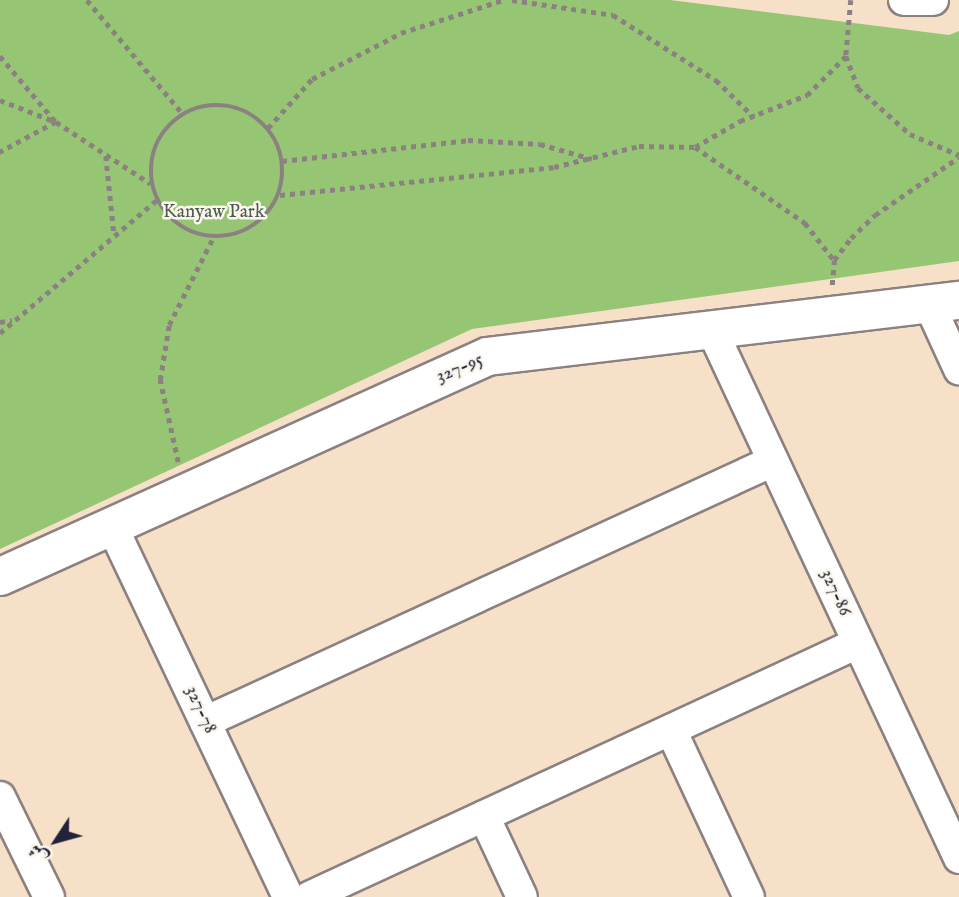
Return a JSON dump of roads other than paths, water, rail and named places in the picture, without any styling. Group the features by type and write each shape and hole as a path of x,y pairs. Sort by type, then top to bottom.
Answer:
{"street":[{"path":"904,0 933,0"},
{"path":"944,302 959,369"},
{"name":"327-95","path":"0,576 487,356 944,302"},
{"name":"327-86","path":"711,328 959,858"},
{"path":"205,722 773,461"},
{"name":"327-78","path":"111,524 288,897"},
{"path":"309,897 858,643"},
{"path":"671,730 749,897"},
{"path":"3,808 48,897"},
{"path":"484,816 522,897"}],"park label":[{"name":"Kanyaw Park","path":"214,213"}]}
